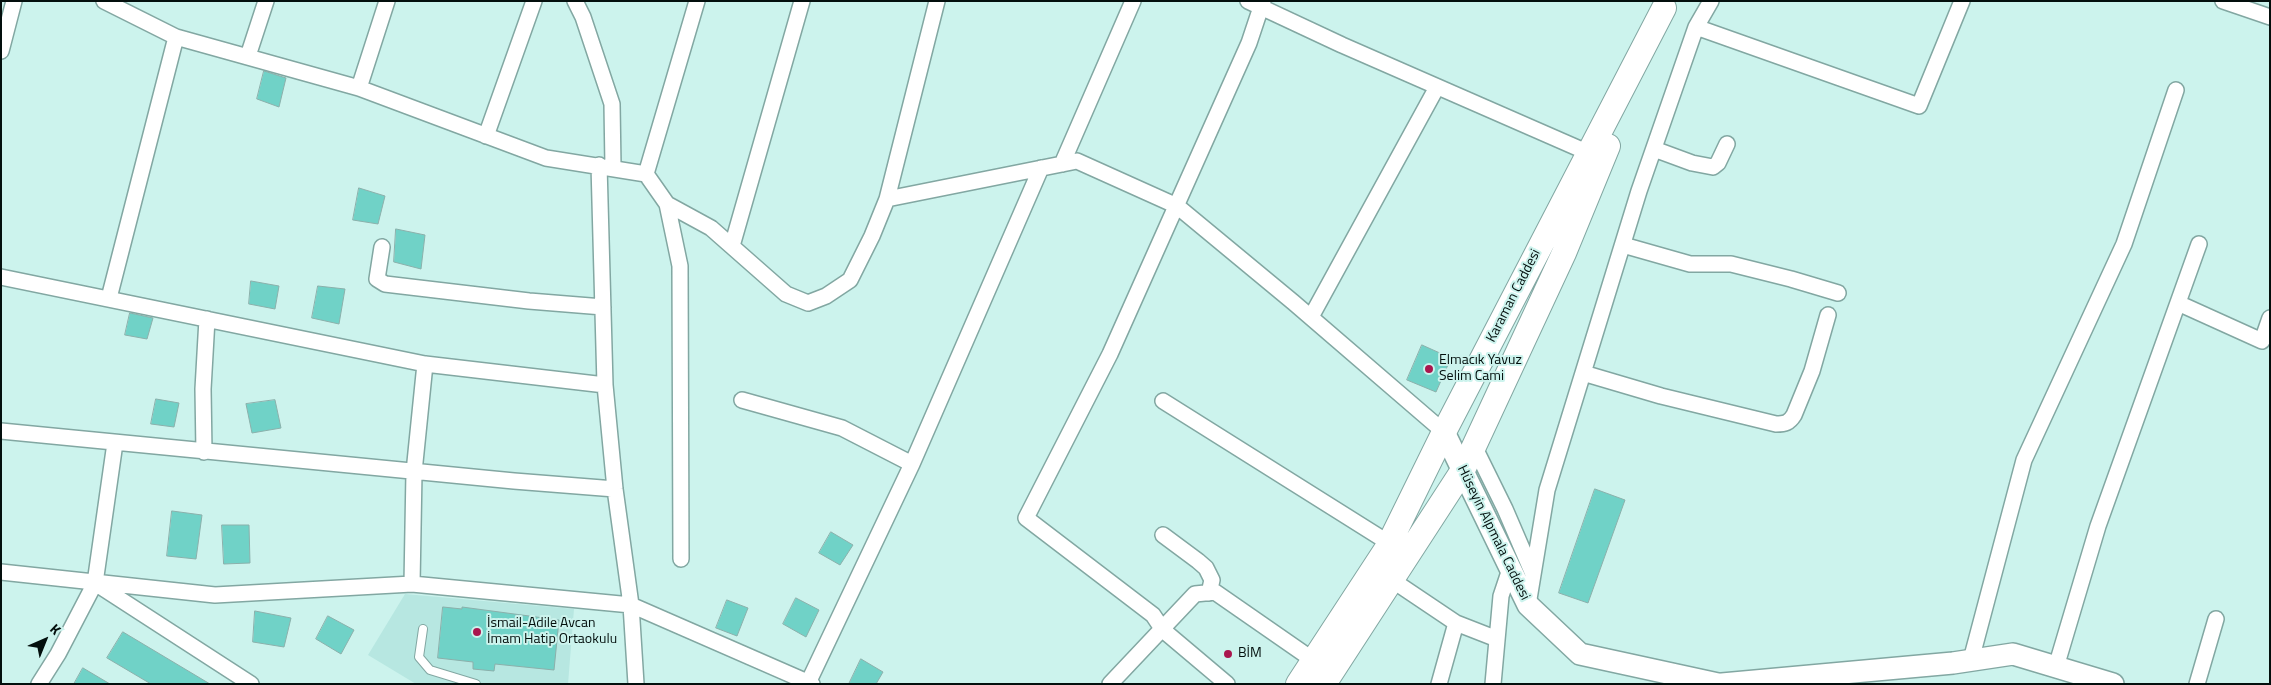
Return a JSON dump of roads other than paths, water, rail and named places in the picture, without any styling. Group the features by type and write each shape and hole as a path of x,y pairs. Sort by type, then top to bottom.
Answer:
{"main road":[{"name":"Karaman Caddesi","path":"1298,684 1389,543 1444,432 1666,5"},
{"name":"Karaman Caddesi","path":"1324,684 1463,470 1564,253 1666,5"}],"street":[{"path":"1,51 14,1"},
{"path":"104,1 123,6 176,37 359,88 546,158 606,166 646,174 667,204 680,266 681,559"},
{"path":"248,56 266,1"},
{"path":"359,88 387,1"},
{"path":"486,136 534,1"},
{"path":"575,1 583,17 612,104 606,166 603,307 606,385 615,489 631,605 636,684"},
{"path":"646,174 697,1"},
{"path":"732,246 802,1"},
{"path":"667,204 711,228 786,294 808,303 826,296 850,280 872,236 887,199 937,1"},
{"path":"1062,164 1133,1"},
{"path":"1528,605 1547,490 1654,149 1696,27 1711,1"},
{"path":"1696,27 1920,106 1962,1"},
{"path":"2224,1 2270,17"},
{"path":"1227,684 1163,630 1153,614 1026,518 1110,354 1177,206 1249,43 1257,3 1342,45 1589,153"},
{"path":"109,298 176,37"},
{"path":"1311,317 1437,87"},
{"path":"1972,660 2024,460 2124,244 2176,90"},
{"path":"1654,149 1692,163 1713,167 1718,163 1727,144"},
{"path":"887,199 1077,162 1177,206 1311,317 1444,432"},
{"path":"1,572 215,595 412,584 631,605 810,683 912,464 1041,168"},
{"path":"2056,667 2098,526 2199,244"},
{"path":"1623,245 1690,264 1731,264 1838,293"},
{"path":"382,247 377,279 385,284 529,301 603,307"},
{"path":"1,278 109,298 424,364 606,385"},
{"path":"2178,303 2262,340 2270,318"},
{"path":"1583,372 1661,396 1776,424 1784,424 1790,421 1794,415 1812,371 1828,315"},
{"path":"204,452 203,389 207,319"},
{"path":"412,584 414,472 424,364"},
{"path":"742,400 842,428 912,464"},
{"path":"1163,401 1389,543"},
{"path":"1,431 414,472 615,489"},
{"name":"Hüseyin Alpmala Caddesi","path":"1444,432 1528,605 1580,654 1718,684"},
{"path":"39,684 58,654 95,582 115,443"},
{"path":"1474,446 1505,509 1533,574"},
{"path":"1163,535 1206,568 1212,580 1209,593"},
{"path":"1493,684 1501,596 1510,569"},
{"path":"1392,580 1456,623 1497,639"},
{"path":"95,582 251,684"},
{"path":"1110,684 1195,594 1215,592 1313,660"},
{"path":"2197,684 2216,619"},
{"path":"1439,684 1456,623"},
{"path":"1722,684 1972,660 2012,654 2113,684"}],"lane":[{"path":"423,629 419,658 430,670 476,684"}],"place":[{"name":"Elmacık Yavuz Selim Cami","path":"1429,369"},
{"name":"İsmail-Adile Avcan İmam Hatip Ortaokulu","path":"477,632"},
{"name":"BİM","path":"1228,654"}]}
